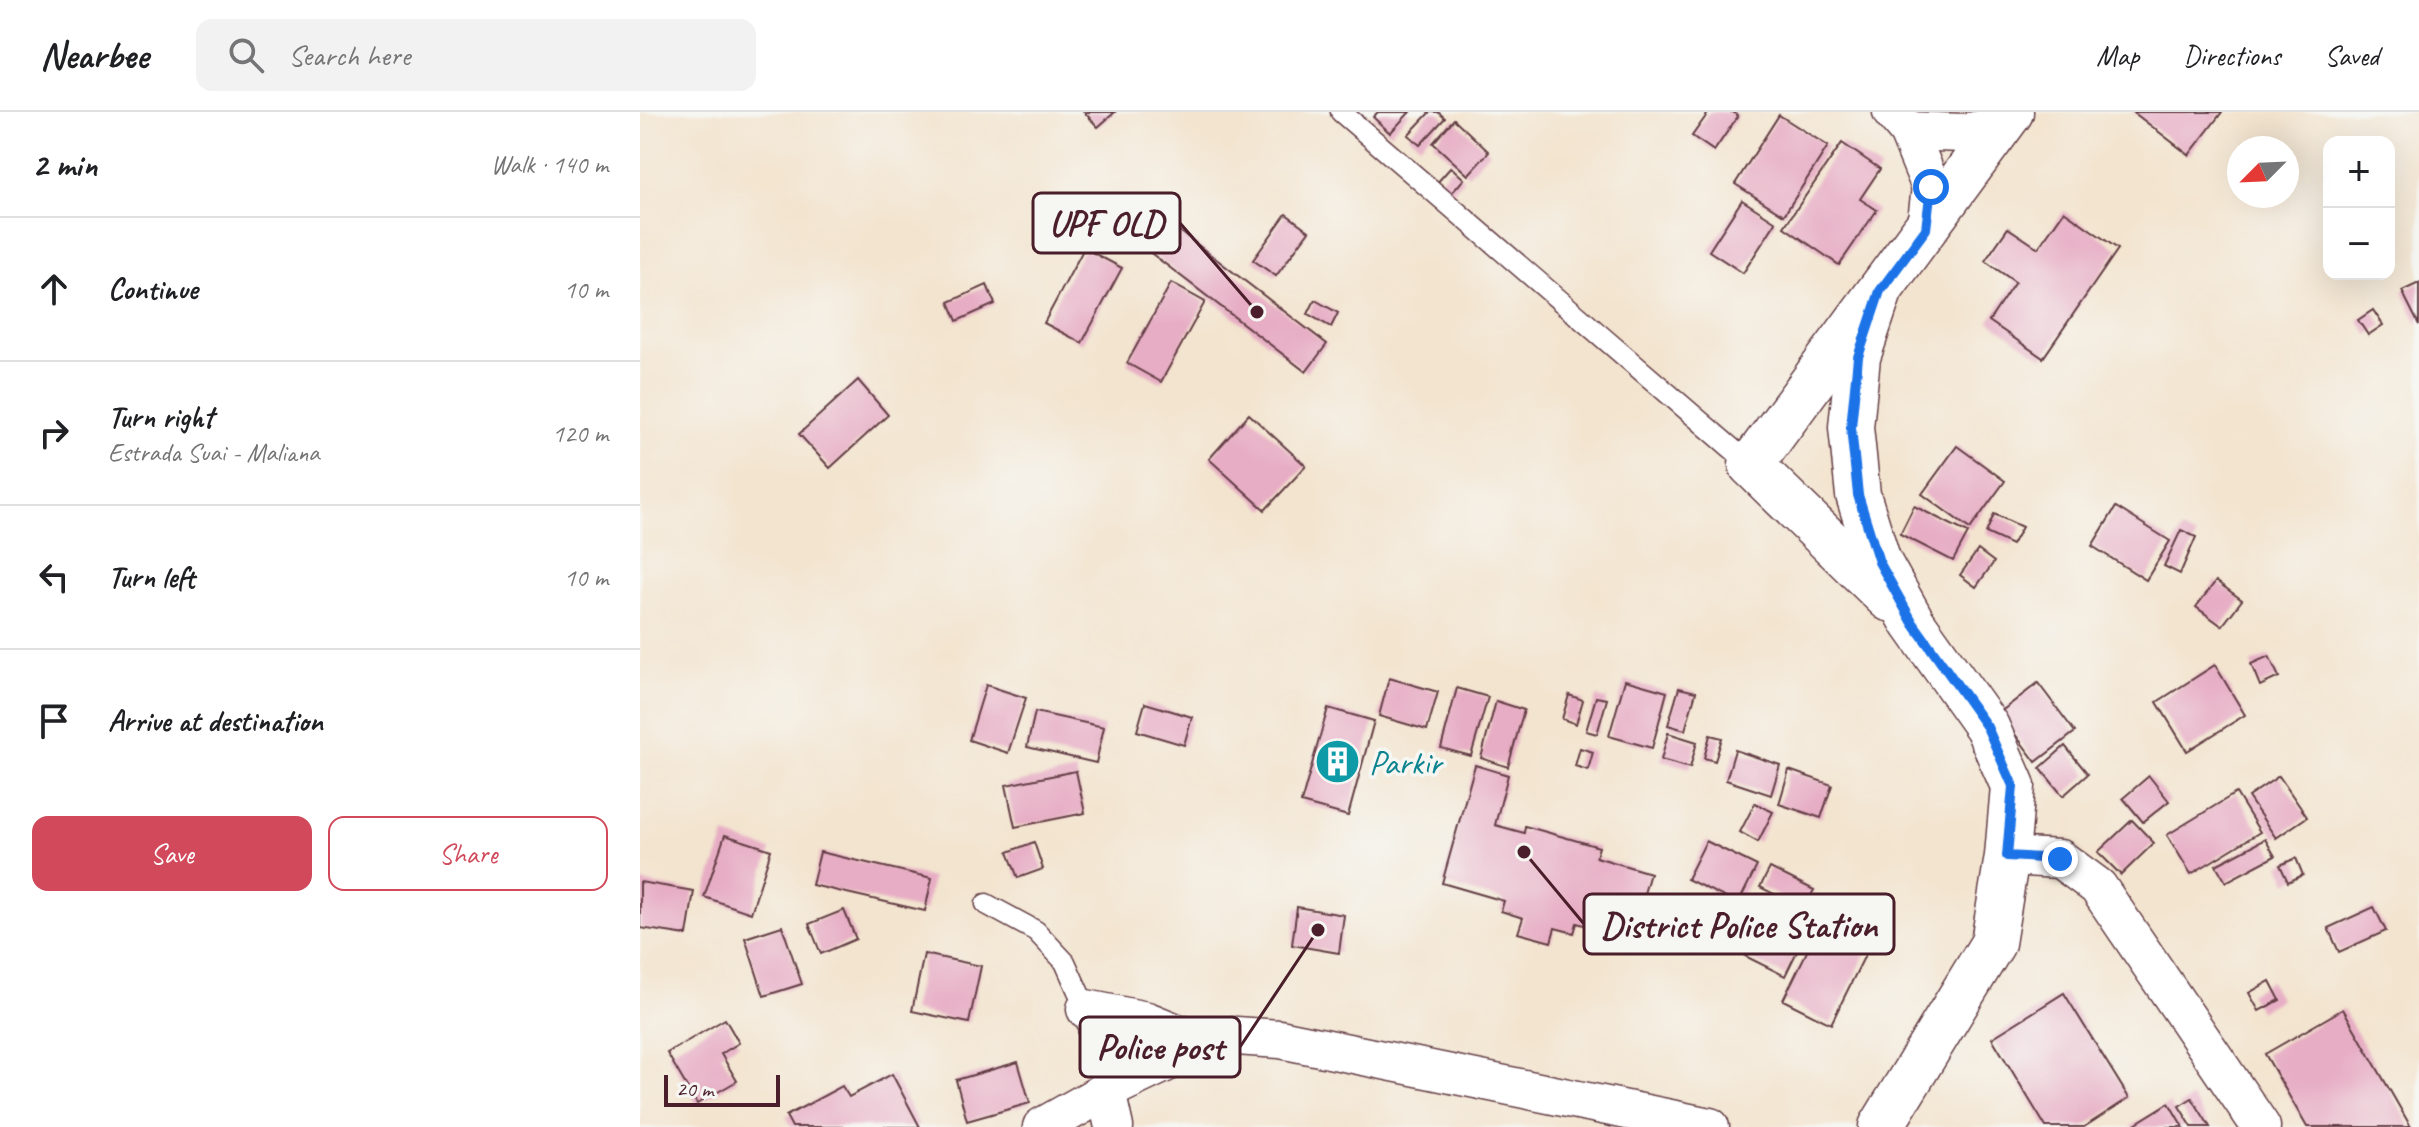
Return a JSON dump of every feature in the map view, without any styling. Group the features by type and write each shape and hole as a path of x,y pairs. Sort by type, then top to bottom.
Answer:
{"main road":[{"path":"1913,623 1751,465 2006,119"},
{"path":"1880,291 1858,357 1851,427 1858,495 1879,562 1913,623 1987,727 2013,786 2007,856 1993,943 1881,1127"}],"street":[{"path":"1900,122 1964,133 2006,119"},
{"path":"1900,122 1931,187 1926,229"},
{"path":"2007,856 2060,859 2098,887 2261,1127"},
{"path":"1086,1009 1147,1021 1206,1045"},
{"path":"1042,1127 1110,1109 1206,1045 1236,1036 1280,1039 1710,1127"}],"lane":[{"path":"1341,112 1751,465"},
{"path":"986,904 1036,931 1065,962 1086,1009 1089,1035 1110,1109"}],"building":[{"path":"1084,112 1115,112 1098,127"},
{"path":"1378,112 1410,112 1390,133 1373,117"},
{"path":"1430,112 1438,112 1445,118 1420,145 1408,135"},
{"path":"1709,112 1733,112 1738,116 1714,151 1692,136"},
{"path":"2133,112 2222,112 2189,155"},
{"path":"1779,115 1828,146 1784,215 1735,184"},
{"path":"1454,119 1489,152 1468,175 1433,143"},
{"path":"1842,143 1880,169 1860,199 1877,210 1839,265 1784,227"},
{"path":"1451,167 1464,179 1449,196 1436,184"},
{"path":"1742,200 1776,222 1743,273 1709,251"},
{"path":"2064,211 2118,249 2043,358 1989,321 2015,282 1985,261 2008,228 2038,248"},
{"path":"1286,214 1309,231 1276,276 1253,260"},
{"path":"1164,219 1327,344 1306,372 1143,247"},
{"path":"1084,248 1122,268 1082,343 1044,323"},
{"path":"1171,283 1205,302 1161,382 1127,363"},
{"path":"2419,283 2419,325 2402,291"},
{"path":"987,285 995,304 957,321 949,302"},
{"path":"1315,300 1338,313 1331,327 1308,314"},
{"path":"2373,310 2383,325 2368,335 2358,320"},
{"path":"858,380 888,415 830,468 799,434"},
{"path":"1249,414 1306,466 1265,510 1209,459"},
{"path":"1957,446 2005,481 1970,529 1922,494"},
{"path":"1914,506 1968,533 1953,561 1900,534"},
{"path":"2116,507 2170,541 2146,580 2092,546"},
{"path":"1994,514 2022,527 2012,545 1986,533"},
{"path":"2181,530 2196,537 2180,574 2164,566"},
{"path":"1978,550 1994,562 1976,587 1960,575"},
{"path":"2216,581 2242,600 2222,626 2196,607"},
{"path":"2269,656 2279,677 2260,686 2251,664"},
{"path":"2215,665 2245,715 2187,751 2157,702"},
{"path":"1389,678 1438,692 1427,730 1379,716"},
{"path":"1625,680 1667,692 1652,748 1609,736"},
{"path":"2038,683 2075,732 2036,762 1999,713"},
{"path":"986,685 1026,698 1008,753 969,740"},
{"path":"1457,688 1488,697 1471,756 1441,748"},
{"path":"1679,688 1696,692 1685,730 1668,725"},
{"path":"1569,695 1583,700 1576,724 1562,719"},
{"path":"1596,697 1607,699 1597,734 1586,731"},
{"path":"1496,701 1524,710 1508,767 1481,758"},
{"path":"1145,703 1192,717 1184,745 1137,731"},
{"name":"Parkir","path":"1328,708 1374,721 1348,816 1301,803"},
{"path":"1035,712 1104,727 1096,763 1027,747"},
{"path":"1668,733 1697,742 1690,768 1661,760"},
{"path":"1710,735 1722,738 1715,761 1704,758"},
{"path":"2065,746 2088,774 2063,796 2040,768"},
{"path":"1580,748 1593,752 1588,770 1575,766"},
{"path":"1735,750 1780,765 1771,795 1726,780"},
{"path":"1475,765 1508,775 1495,825 1524,833 1525,826 1599,847 1596,857 1650,873 1631,938 1577,923 1574,933 1555,928 1551,942 1518,933 1523,918 1501,911 1504,901 1442,883"},
{"path":"1789,770 1832,785 1821,818 1779,804"},
{"path":"1076,771 1085,813 1015,827 1006,785"},
{"path":"2149,776 2169,801 2143,822 2123,798"},
{"path":"2279,776 2307,817 2276,838 2248,797"},
{"path":"2236,793 2260,832 2191,874 2167,835"},
{"path":"1755,803 1773,812 1758,842 1740,832"},
{"path":"2132,820 2154,843 2121,875 2098,852"},
{"path":"725,835 771,850 751,913 704,897"},
{"path":"2265,839 2275,856 2226,882 2216,865"},
{"path":"1706,841 1757,866 1738,904 1687,879"},
{"path":"1034,842 1043,869 1018,878 1008,852"},
{"path":"820,852 932,878 925,911 812,885"},
{"path":"2296,858 2303,875 2288,882 2280,865"},
{"path":"1770,868 1814,890 1804,909 1760,887"},
{"path":"640,882 694,891 687,935 640,928"},
{"path":"1770,905 1810,925 1785,976 1745,956"},
{"path":"1297,907 1344,915 1339,953 1292,945"},
{"path":"2374,907 2386,931 2339,952 2328,928"},
{"path":"844,910 856,939 821,954 809,924"},
{"path":"1820,925 1868,949 1831,1024 1783,1000"},
{"path":"782,926 802,984 764,996 745,938"},
{"path":"924,954 981,966 969,1023 912,1011"},
{"path":"2270,981 2280,1000 2259,1011 2249,993"},
{"path":"2064,993 2129,1098 2084,1127 2046,1127 1992,1038"},
{"path":"2343,1009 2411,1127 2307,1127 2265,1054"},
{"path":"725,1019 739,1043 721,1054 737,1081 697,1104 667,1053"},
{"path":"1018,1062 1030,1103 967,1121 956,1080"},
{"path":"892,1074 920,1127 792,1127 786,1116 842,1086 849,1097"},
{"path":"2192,1098 2210,1127 2192,1127 2179,1106"},
{"path":"2169,1103 2183,1127 2130,1127"}],"place":[{"name":"UPF OLD","path":"1257,312"},
{"name":"Parkir","path":"1338,762"},
{"name":"District Police Station","path":"1524,852"},
{"name":"Police post","path":"1318,930"}],"route":[{"path":"1931,187 1926,229 1880,291 1858,357 1851,427 1858,495 1879,562 1913,623 1987,727 2013,786 2007,856 2060,859"}]}
